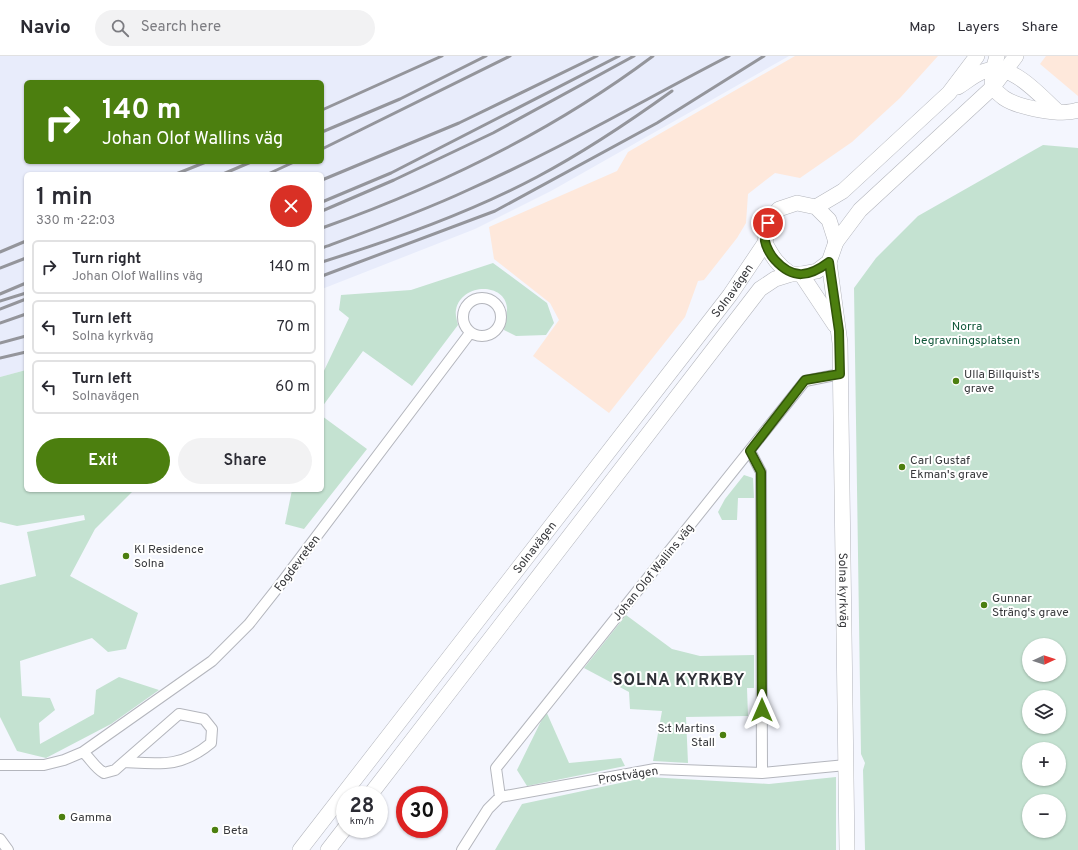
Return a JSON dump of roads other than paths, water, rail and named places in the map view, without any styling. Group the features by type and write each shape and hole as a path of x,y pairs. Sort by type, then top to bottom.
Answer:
{"main road":[{"path":"836,242 829,220 816,207 843,191 949,93 977,56"},
{"path":"949,93 982,72 998,66 1016,56"},
{"path":"998,66 998,92"},
{"path":"998,66 1021,79 1057,111"},
{"path":"998,92 1026,107 1070,113 1078,110"},
{"path":"829,262 836,242 860,210 961,117 998,92"},
{"name":"Solnavägen","path":"300,850 730,295 765,243 768,223 779,209 797,203 816,207"},
{"path":"765,243 772,258 782,268 796,274 839,331"},
{"name":"Solnavägen","path":"377,786 760,289 775,279 817,271 829,262"},
{"name":"Solna kyrkväg","path":"829,262 839,331 847,850"},
{"path":"328,850 337,838"}],"street":[{"name":"Fogdevreten","path":"0,766 44,766 83,752 212,661 249,624 284,580 470,333"},
{"name":"Johan Olof Wallins väg","path":"500,797 496,768 750,451 805,380 840,374"},
{"path":"750,451 761,472 762,773"},
{"path":"83,752 95,768 104,773 115,770 124,762 178,714 204,719 212,729 211,743 201,751 181,762 161,764 124,762"},
{"name":"Prostvägen","path":"500,797 654,769 762,773 846,765"},
{"path":"462,850 488,809 500,797"},
{"path":"0,839 6,850"}],"railway":[{"path":"324,109 442,56"},
{"path":"324,131 400,99 486,56"},
{"path":"324,148 510,56"},
{"path":"324,179 459,123 597,56"},
{"path":"324,201 391,173 619,56"},
{"path":"324,210 394,180 493,133 634,56"},
{"path":"324,227 409,194 494,154 576,109 653,56"},
{"path":"324,247 377,228 450,198 535,159 729,56"},
{"path":"324,275 495,211 657,123 764,56"},
{"path":"324,261 377,244 458,214 511,190 589,147 672,91"},
{"path":"181,172 201,164"},
{"path":"228,172 246,164"},
{"path":"272,172 290,164"},
{"path":"0,252 24,242"},
{"path":"0,268 24,259"},
{"path":"0,294 24,284"},
{"path":"0,301 24,294"},
{"path":"0,309 24,300"},
{"path":"0,323 24,315"},
{"path":"0,343 24,337"},
{"path":"0,358 24,352"}],"place":[{"name":"Ulla Billquist's grave","path":"956,381"},
{"name":"Carl Gustaf Ekman's grave","path":"902,467"},
{"name":"KI Residence Solna","path":"126,556"},
{"name":"Gunnar Sträng's grave","path":"984,605"},
{"name":"S:t Martins Stall","path":"723,735"},
{"name":"Gamma","path":"62,817"},
{"name":"Beta","path":"215,830"}],"district":[{"name":"SOLNA KYRKBY","path":"679,679"}],"park label":[{"name":"Norra begravningsplatsen","path":"967,333"}]}
